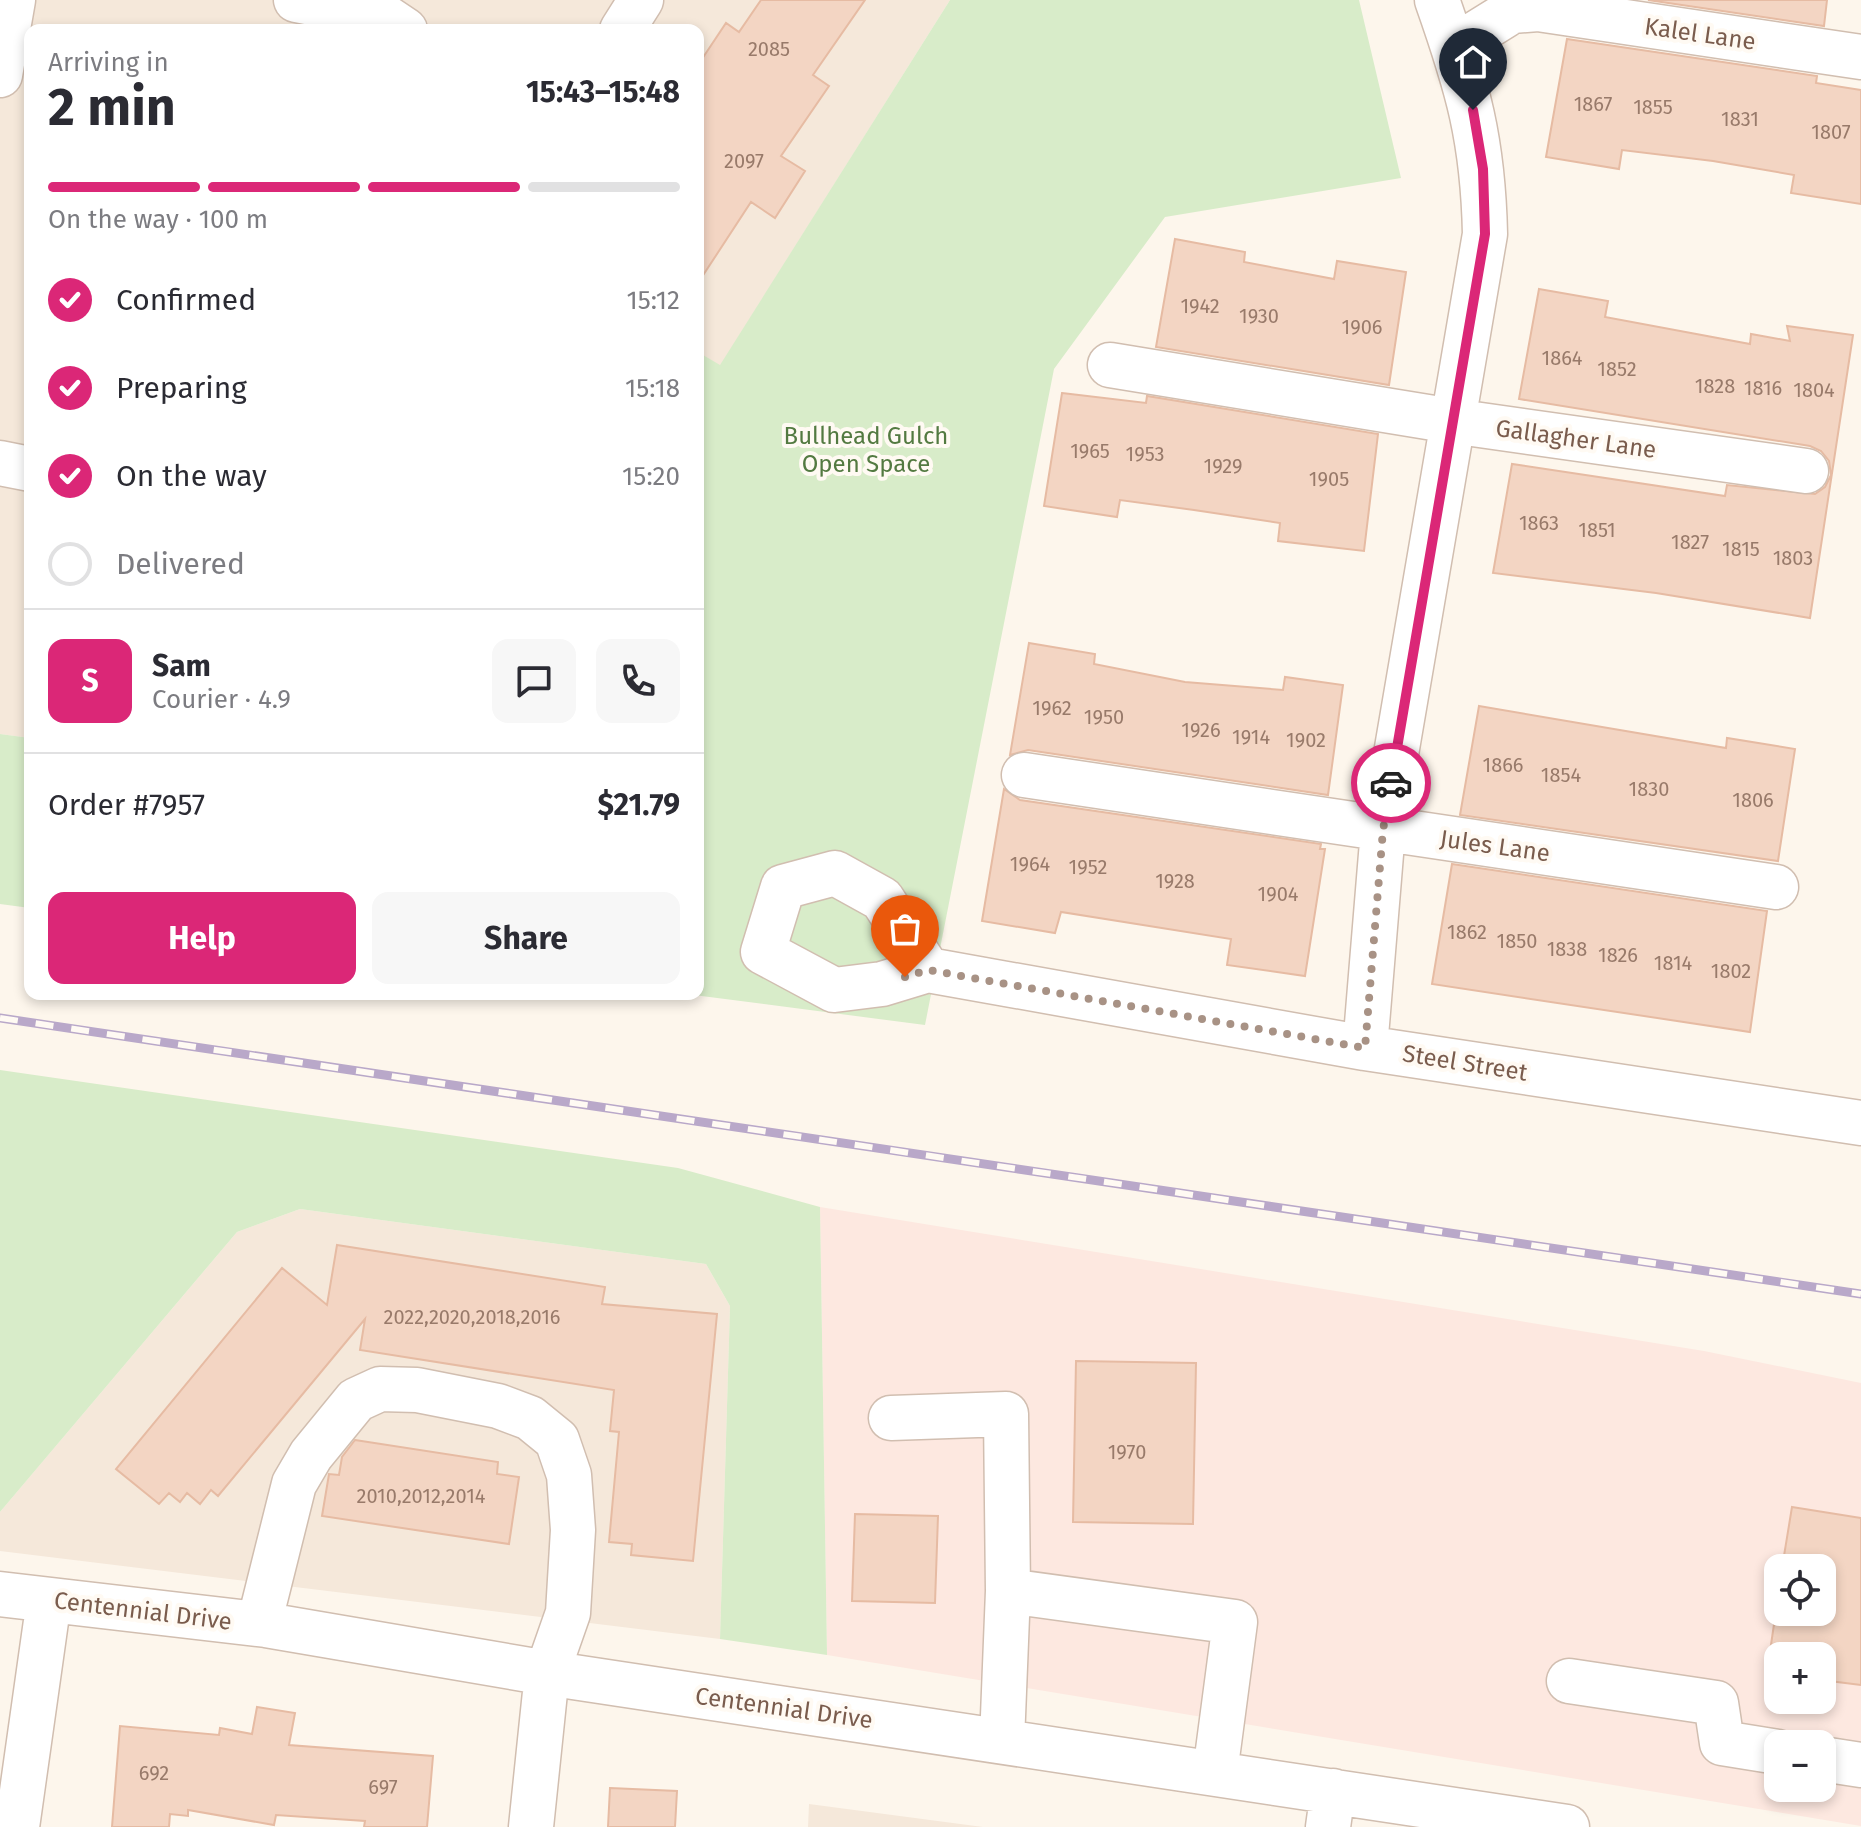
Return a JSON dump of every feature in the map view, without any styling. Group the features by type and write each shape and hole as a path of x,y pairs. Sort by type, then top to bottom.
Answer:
{"street":[{"path":"0,75 13,0"},
{"path":"296,0 387,18 396,24"},
{"path":"626,24 641,0"},
{"path":"1365,1048 1383,830 1485,234 1483,169 1477,128 1437,0"},
{"name":"Kalel Lane","path":"1454,47 1512,11 1538,9 1861,57"},
{"name":"Gallagher Lane","path":"1110,365 1452,421 1806,471"},
{"path":"0,463 24,468"},
{"name":"Jules Lane","path":"1024,775 1776,887"},
{"name":"Steel Street","path":"928,970 1365,1048 1861,1123"},
{"path":"259,1624 294,1484 311,1455 356,1400 380,1389 417,1390 498,1406 530,1418 557,1440 569,1475 573,1530 568,1613 547,1673 531,1827"},
{"path":"891,1418 1006,1414 1008,1591 1002,1741"},
{"path":"1008,1591 1235,1622 1215,1773"},
{"name":"Centennial Drive","path":"0,1594 259,1624 547,1673 1215,1773 1331,1809 1567,1827"},
{"path":"17,1827 49,1600"},
{"path":"1569,1681 1716,1703 1722,1743 1764,1750"},
{"path":"1836,1761 1861,1765"}],"shaded area":[{"path":"0,0 950,0 720,366 704,356 704,24 24,24 24,737 0,734"},
{"path":"820,1207 1704,1351 1861,1383 1861,1826 827,1655"},
{"path":"300,1209 706,1264 730,1306 720,1639 0,1551 0,1512 237,1232"},
{"path":"809,1804 983,1827 808,1827"}],"green space":[{"name":"Bullhead Gulch Open Space","path":"950,0 1359,0 1401,178 1165,217 1054,369 925,1025 704,996 704,356 720,365"},
{"path":"0,734 24,737 24,907 0,904"},
{"path":"0,1070 678,1168 820,1207 827,1655 720,1639 730,1306 706,1264 300,1209 237,1232 0,1512"}],"building":[{"path":"761,0 865,0 813,75 829,86 781,156 805,171 775,218 751,202 704,274 704,56 726,23 739,32"},
{"path":"1648,0 1827,0 1824,26"},
{"path":"1567,39 1817,76 1816,83 1861,90 1861,204 1791,193 1794,175 1713,161 1622,150 1619,169 1546,157"},
{"path":"1175,239 1245,252 1244,262 1334,279 1337,261 1406,272 1389,385 1156,347"},
{"path":"1539,289 1608,301 1605,317 1750,344 1751,334 1790,341 1787,326 1853,335 1810,618 1656,593 1493,573 1512,464 1725,496 1727,485 1815,494 1825,487 1831,475 1829,461 1821,451 1810,446 1519,399"},
{"path":"1062,393 1146,403 1147,396 1378,434 1364,551 1278,541 1280,523 1194,510 1120,500 1117,517 1044,506"},
{"path":"1029,643 1095,654 1094,664 1185,682 1283,690 1285,677 1343,685 1328,795 1028,750 1010,755"},
{"path":"1479,706 1726,748 1727,738 1795,749 1778,861 1460,815"},
{"path":"1004,789 1020,800 1321,844 1320,849 1325,849 1305,976 1227,965 1231,939 1061,912 1055,933 982,921"},
{"path":"1452,864 1767,911 1750,1032 1432,984"},
{"path":"337,1245 605,1287 602,1304 717,1314 693,1561 631,1555 632,1544 609,1542 619,1432 610,1431 614,1390 360,1350 365,1319 218,1496 211,1490 200,1504 187,1493 180,1502 169,1493 159,1504 116,1469 282,1268 327,1305"},
{"path":"1076,1361 1196,1363 1193,1524 1073,1522"},
{"path":"355,1440 498,1462 497,1474 519,1477 509,1544 322,1516 329,1474 339,1475 342,1457"},
{"path":"1792,1507 1861,1518 1861,1685 1836,1682 1836,1642 1771,1642 1774,1626 1836,1626 1836,1554 1784,1554"},
{"path":"855,1514 938,1516 935,1603 852,1601"},
{"path":"257,1707 295,1713 289,1745 433,1756 427,1827 364,1827 365,1821 276,1815 274,1825 188,1810 188,1816 170,1814 169,1827 112,1827 120,1726 219,1735 220,1728 252,1734"},
{"path":"610,1788 677,1791 675,1827 608,1827"}],"railway":[{"path":"0,1018 1861,1294"}],"way so far":[{"path":"905,977 928,970 1365,1048 1383,830 1391,783"}],"route":[{"path":"1391,783 1485,234 1483,169 1473,110"}]}
